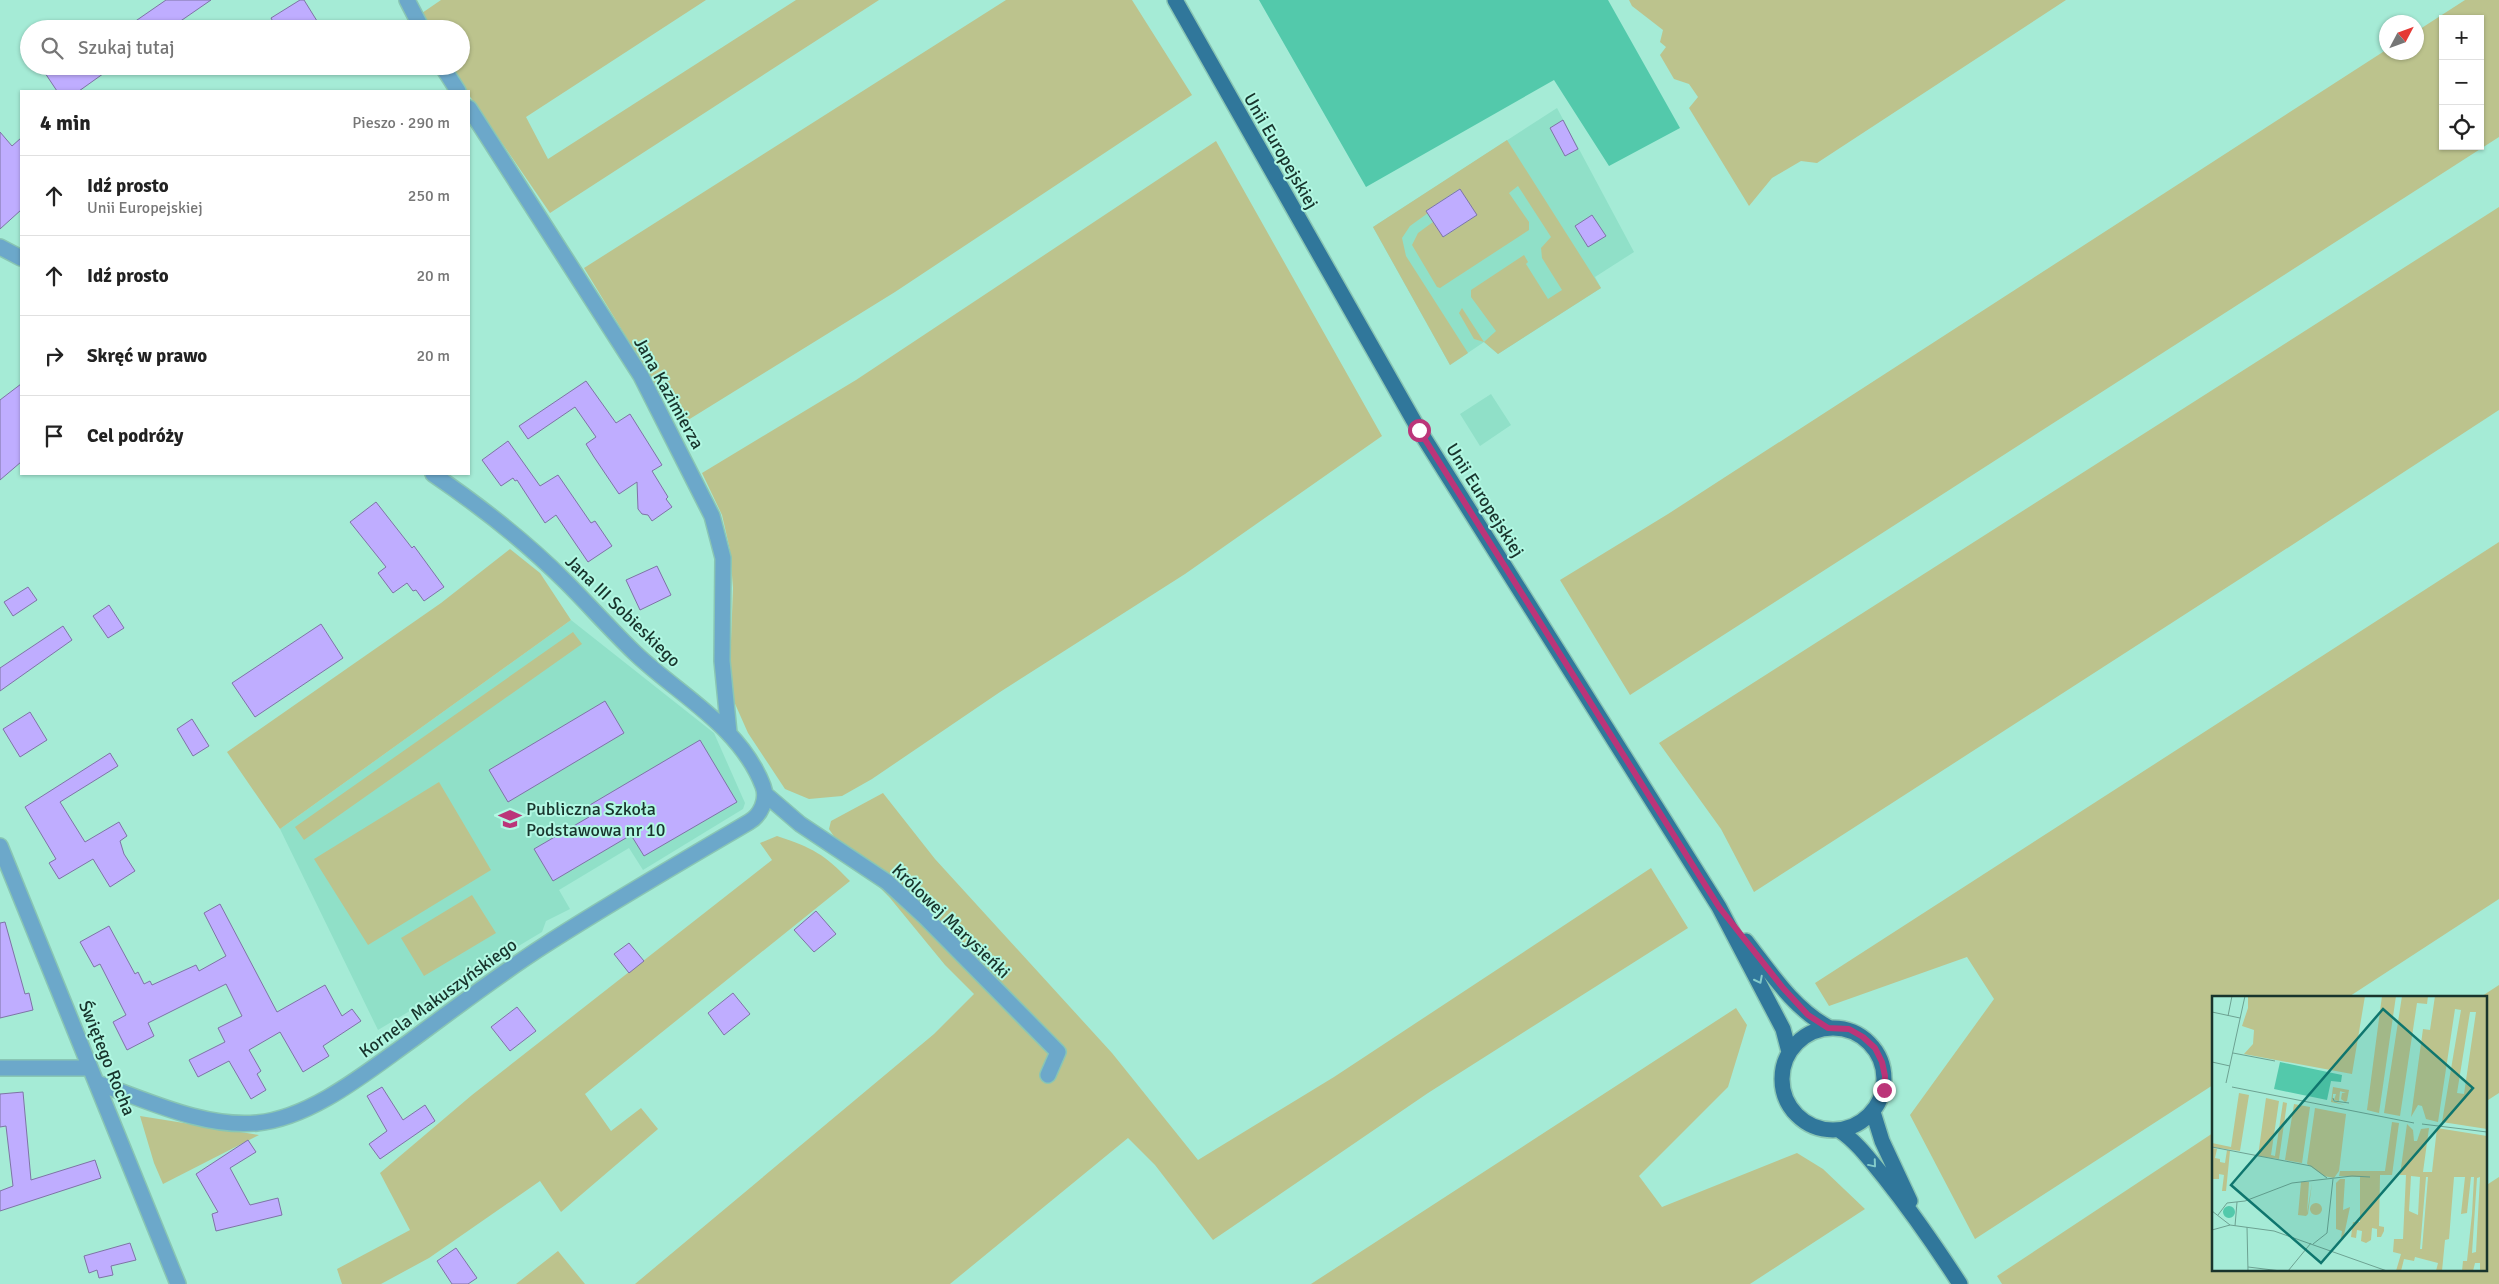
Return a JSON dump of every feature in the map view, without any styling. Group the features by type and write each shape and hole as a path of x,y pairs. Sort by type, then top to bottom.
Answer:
{"main road":[{"name":"Unii Europejskiej","path":"1175,0 1419,430 1719,907 1783,1029 1789,1052"},
{"name":"Unii Europejskiej","path":"1719,907 1796,1003 1808,1015 1828,1028"},
{"path":"1828,1028 1849,1029 1863,1037 1875,1048 1882,1062 1885,1076 1884,1090 1873,1112 1858,1124 1839,1130 1815,1127 1802,1120 1792,1109 1784,1095 1781,1078 1784,1062 1789,1052 1804,1036 1818,1029 1828,1028"},
{"path":"1873,1112 1882,1141 1920,1223"},
{"path":"1839,1130 1850,1137 1920,1223 1960,1284"}],"street":[{"path":"407,0 417,20"},
{"path":"448,75 457,90"},
{"name":"Jana Kazimierza","path":"470,110 641,376 712,516 723,558 722,661 729,733"},
{"path":"0,247 20,257"},
{"name":"Jana III Sobieskiego","path":"435,475 535,553 636,654 729,733 748,758 765,794"},
{"name":"Królowej Marysieńki","path":"765,794 800,824 887,882 925,917 1058,1052 1048,1075"},
{"name":"Kornela Makuszyńskiego","path":"97,1083 168,1108 219,1121 256,1123 282,1119 329,1096 376,1066 545,944 753,820 762,809 765,794"},
{"name":"Świętego Rocha","path":"0,846 178,1284"},
{"path":"0,1068 90,1068"}],"shaded area":[{"path":"441,0 706,0 526,117 548,159 796,0 879,0 550,213 470,96 470,90 465,90 457,75 470,75 470,20 426,20 422,13"},
{"path":"1006,0 1132,0 1192,95 895,292 680,425 584,268"},
{"path":"1259,0 1608,0 1680,128 1609,166 1554,80 1366,187"},
{"path":"1629,0 2066,0 1817,163 1801,161 1772,178 1749,206 1689,108 1698,97 1689,84 1674,79 1660,55 1666,47 1660,42 1663,30 1632,6"},
{"path":"2465,0 2499,0 2499,137 2484,147 2484,15 2442,15"},
{"path":"2439,17 2439,150 2479,150 1630,695 1560,580 1668,514 2379,55 2379,60 2424,60 2424,26"},
{"path":"1557,108 1634,252 1595,277 1601,288 1498,354 1484,342 1450,365 1373,227"},
{"path":"1507,140 1601,288 1498,354 1484,342 1496,331 1471,297 1471,290 1524,255 1528,262 1526,264 1548,299 1562,290 1542,258 1541,248 1551,237 1518,186 1509,193 1529,222 1529,230 1440,288 1437,287 1412,245 1418,233 1433,222 1444,237 1477,215 1459,189 1426,211 1428,213 1410,226 1402,238 1406,256 1468,353 1450,365 1373,227"},
{"path":"1216,141 1382,436 1185,574 1000,692 872,779 842,796 809,799 785,789 748,733 732,697 730,668 733,588 730,550 722,515 702,473 856,380"},
{"path":"2499,207 2499,410 1754,892 1721,829 1659,743"},
{"path":"1462,308 1484,342 1474,339 1459,313"},
{"path":"1491,394 1511,425 1480,446 1460,414"},
{"path":"2499,542 2499,899 2350,996 2212,996 2212,1086 1975,1239 1910,1115 1994,999 1967,957 1829,1006 1815,983"},
{"path":"510,549 540,573 571,620 280,829 227,752 441,603"},
{"name":"Publiczna Szkoła Podstawowa nr 10","path":"571,620 714,733 745,803 743,809 643,870 629,848 559,890 570,909 546,921 542,932 378,1030 280,829"},
{"path":"573,632 582,644 304,840 295,827"},
{"path":"439,782 491,870 368,945 314,859"},
{"path":"883,793 935,859 1112,1053 1198,1160 1334,1077 1651,868 1688,928 1428,1093 1213,1240 1155,1165 1128,1138 950,1284 635,1284 934,1034 974,994 945,965 890,898 843,850 829,829 831,821"},
{"path":"777,836 809,848 833,864 850,881 585,1094 611,1131 641,1108 658,1129 561,1212 540,1181 429,1258 381,1284 342,1284 337,1269 410,1230 380,1173 472,1095 772,860 760,843"},
{"path":"472,895 496,933 424,976 401,938"},
{"path":"2499,985 2499,1093 2486,1101 2486,996 2482,996"},
{"path":"1736,1008 1747,1025 1728,1087 1639,1176 1662,1207 1797,1153 1823,1169 1865,1209 1750,1284 1311,1284"},
{"path":"140,1116 259,1135 163,1184 154,1163"},
{"path":"2212,1134 2212,1272 2486,1272 2486,1185 2499,1177 2499,1284 2002,1284 1997,1276"},
{"path":"558,1251 585,1284 516,1284"}],"building":[{"path":"166,0 211,0 182,20 137,20"},
{"path":"300,0 304,0 316,20 272,20 271,18"},
{"path":"46,75 101,75 80,90 56,90"},
{"path":"1563,120 1578,149 1565,156 1550,128"},
{"path":"0,132 12,146 20,139 20,211 0,229"},
{"path":"1460,189 1477,215 1443,237 1426,211"},
{"path":"1592,215 1606,236 1588,247 1575,226"},
{"path":"586,381 616,423 630,414 662,465 652,471 672,507 652,521 648,515 642,514 638,509 637,482 619,494 594,457 586,444 596,437 575,407 528,439 519,426"},
{"path":"20,385 20,463 0,480 0,400"},
{"path":"508,441 540,486 558,475 591,523 595,521 612,546 588,562 556,515 545,523 517,480 515,481 513,478 501,486 482,460"},
{"path":"376,502 412,548 414,546 444,587 424,601 416,590 413,591 407,583 393,593 378,573 386,567 350,522"},
{"path":"657,566 671,595 640,610 626,580"},
{"path":"28,587 37,600 13,616 4,602"},
{"path":"109,605 124,628 108,638 93,616"},
{"path":"321,624 343,658 255,717 232,683"},
{"path":"63,626 72,640 0,691 0,668"},
{"path":"605,701 624,733 508,802 489,770"},
{"path":"30,712 47,740 20,757 3,729"},
{"path":"192,719 209,746 193,756 177,729"},
{"path":"700,740 737,802 644,856 631,835 553,881 534,849 589,817 583,809"},
{"path":"110,753 118,766 60,802 85,842 119,822 127,836 120,841 124,854 135,871 110,887 93,859 59,879 49,863 56,859 25,807"},
{"path":"220,904 277,1012 325,985 342,1016 352,1009 361,1021 323,1046 329,1056 303,1072 280,1032 249,1050 261,1071 257,1074 266,1090 251,1099 229,1061 198,1077 189,1060 225,1042 218,1028 242,1016 226,984 148,1023 154,1036 127,1050 113,1022 126,1015 100,964 94,967 80,942 109,926 135,974 138,972 144,984 150,981 152,985 196,965 199,971 226,956 204,913"},
{"path":"816,911 836,934 814,952 794,930"},
{"path":"5,922 25,994 29,993 33,1010 0,1018 0,923"},
{"path":"629,943 644,961 629,973 614,954"},
{"path":"733,993 750,1014 724,1035 708,1013"},
{"path":"517,1007 536,1031 510,1051 491,1027"},
{"path":"382,1087 403,1120 425,1105 435,1121 380,1159 369,1144 387,1131 367,1096"},
{"path":"23,1092 31,1180 95,1160 101,1178 0,1211 0,1191 13,1186 6,1126 0,1127 0,1094"},
{"path":"248,1140 256,1152 230,1168 250,1205 278,1198 282,1215 216,1231 212,1214 218,1212 196,1174"},
{"path":"130,1243 136,1260 111,1266 113,1275 99,1278 97,1270 89,1273 84,1256"},
{"path":"456,1248 477,1278 468,1284 452,1284 437,1261"}],"place":[{"name":"Publiczna Szkoła Podstawowa nr 10","path":"510,819"}],"route":[{"path":"1419,430 1719,907 1783,988 1808,1015 1828,1028 1849,1029 1863,1037 1875,1048 1882,1062 1885,1076 1884,1090"}]}
